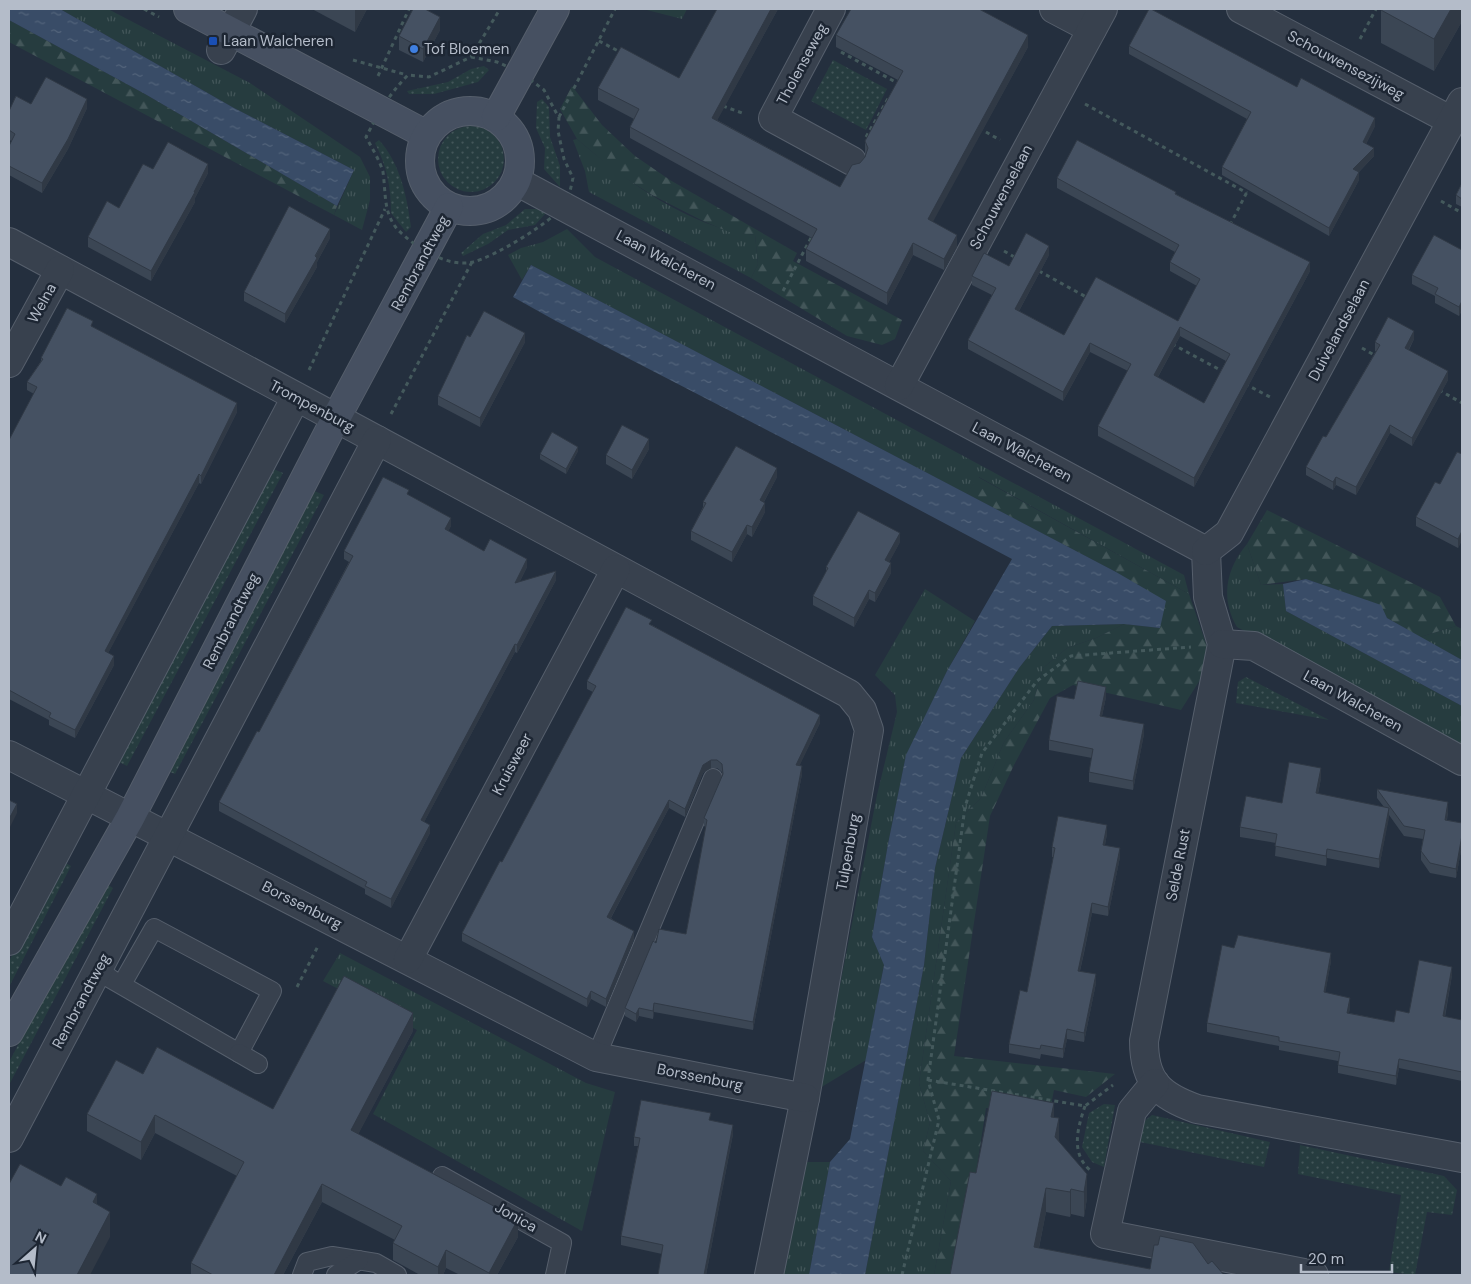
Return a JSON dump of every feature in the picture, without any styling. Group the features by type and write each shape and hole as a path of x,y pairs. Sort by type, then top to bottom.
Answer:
{"street":[{"path":"188,9 425,134"},
{"path":"496,117 555,9"},
{"name":"Tholenseweg","path":"831,9 773,118 852,161"},
{"path":"1054,9 1097,19"},
{"name":"Schouwensezijweg","path":"1240,9 1457,111"},
{"name":"Schouwenselaan","path":"899,386 1097,19"},
{"path":"471,109 496,117 508,126 520,152 520,167 516,181 505,197 488,208 469,211 449,207 435,198 424,184 419,168 419,150 425,134 445,116 454,113 471,109"},
{"name":"Duivelandselaan","path":"1206,551 1229,533 1457,111"},
{"name":"Laan Walcheren","path":"516,181 565,205 1206,551"},
{"name":"Rembrandtweg","path":"9,1032 130,818 336,418 427,252 449,207"},
{"name":"Trompenburg","path":"9,242 616,569"},
{"name":"Welna","path":"9,363 60,270"},
{"path":"9,941 296,397"},
{"name":"Rembrandtweg","path":"9,1138 377,440"},
{"path":"1206,551 1208,597 1222,644"},
{"name":"Kruisweer","path":"408,959 616,569"},
{"name":"Tulpenburg","path":"616,569 849,694 862,710 869,730 805,1098 769,1275"},
{"name":"Laan Walcheren","path":"1222,644 1254,646 1462,761"},
{"name":"Selde Rust","path":"1149,1073 1144,1041 1222,644"},
{"name":"Borssenburg","path":"9,755 596,1057 805,1098"},
{"path":"1314,1275 1104,1234 1132,1111 1149,1073 1172,1100 1197,1109 1462,1158"}],"lane":[{"path":"596,1057 713,778"},
{"path":"122,984 154,928 272,990 239,1053"},
{"path":"98,969 258,1064"},
{"name":"Jonica","path":"442,1176 562,1243 555,1275"},
{"path":"302,1275 307,1262 332,1256 376,1263 397,1275"},
{"path":"336,1275 359,1260"}],"path":[{"path":"409,9 372,107 366,138 382,170 386,208 398,229 427,252 450,261 472,262 508,246 537,228 565,205 573,178 562,149 558,130 558,118 544,90 520,72 497,62 471,56"},
{"path":"372,107 408,76 429,76 471,56 500,9"},
{"path":"558,118 615,9"},
{"path":"816,39 905,88"},
{"path":"599,41 625,55"},
{"path":"852,161 897,83"},
{"path":"1059,90 1247,193"},
{"path":"720,104 737,113 773,118"},
{"path":"974,125 1025,154"},
{"path":"1228,228 1252,184"},
{"path":"296,397 386,208"},
{"path":"769,316 815,230"},
{"path":"979,238 1022,262"},
{"path":"377,440 472,262"},
{"path":"1030,266 1091,299"},
{"path":"1336,334 1378,357"},
{"path":"1168,342 1227,374"},
{"path":"1244,383 1295,411"},
{"path":"1437,389 1462,403"},
{"path":"902,1275 939,1120 928,1080 965,807 982,753 1037,681 1070,656 1222,644"},
{"path":"928,1080 1085,1106 1149,1073"},
{"path":"1085,1106 1076,1135 1081,1162 1094,1174 1116,1182"}],"green space":[{"path":"60,9 108,9 250,83 360,157 370,177 370,200 362,230 334,215 354,170 234,108"},
{"path":"643,9 687,9 682,19"},
{"path":"9,20 145,94 337,206 334,215 9,42"},
{"path":"833,60 887,89 866,130 811,101"},
{"path":"484,66 489,70 478,82 434,94 409,94 407,91 448,82 471,69"},
{"path":"572,86 602,125 635,156 670,180 797,253 793,261 902,320 895,339 882,345 847,336 751,278 758,264 755,235 729,232 652,195 616,172 577,139 560,109"},
{"path":"542,99 549,107 550,137 560,166 560,187 544,169 545,148 536,128 537,102"},
{"path":"464,126 478,126 490,131 499,140 504,152 502,172 495,183 478,192 464,192 452,187 443,178 438,166 438,152 443,140 452,131"},
{"path":"577,139 637,186 683,213 730,231 755,235 758,264 751,278 589,192 585,171 573,140"},
{"path":"379,140 392,159 401,180 411,227 406,232 391,213 388,177 375,143"},
{"path":"525,209 541,209 546,213 535,225 508,230 488,244 463,256 461,253 483,234 506,225"},
{"path":"567,229 595,257 1184,575 1189,594 979,477 967,494 531,265 522,280 508,255 521,248 543,242"},
{"path":"271,468 283,473 127,766 115,760"},
{"path":"978,477 1189,594 1212,661 1181,710 1073,685 1050,698 1014,765 990,816 954,1056 1115,1074 1086,1097 1054,1090 1049,1115 986,1108 973,1192 951,1275 934,1275 951,1181 923,1151 930,1123 919,1083 956,823 981,798 1004,742 1034,700 1043,668 1067,648 1096,638 1124,624 1160,628 1116,572 967,494"},
{"path":"312,490 324,495 175,774 165,770"},
{"path":"1267,510 1440,597 1456,626 1420,637 1387,618 1380,605 1306,579 1261,585 1247,544"},
{"path":"1247,544 1261,585 1283,584 1286,611 1462,706 1462,744 1364,696 1237,627 1228,605 1228,584 1234,563"},
{"path":"925,589 975,621 947,671 906,756 872,937 884,964 866,1060 820,1088 877,795 897,712 895,695 875,675"},
{"path":"1124,624 1096,638 1067,648 1043,668 1034,700 1004,742 981,798 956,823 919,1083 930,1123 923,1151 951,1181 934,1275 865,1275 924,965 935,868 961,758 1019,668 1052,626"},
{"path":"1456,626 1462,629 1462,660 1420,637"},
{"path":"1246,677 1329,720 1236,703 1238,682"},
{"path":"62,861 71,866 9,987 9,961"},
{"path":"105,883 113,888 9,1085 9,1062"},
{"path":"340,953 586,1083 615,1092 582,1231 373,1114 417,1030 323,981"},
{"path":"1104,1104 1115,1105 1104,1167 1092,1162 1082,1147 1089,1113"},
{"path":"1152,1115 1270,1142 1264,1167 1140,1142 1142,1123"},
{"path":"1300,1145 1444,1176 1457,1190 1452,1215 1427,1212 1415,1275 1389,1272 1401,1195 1298,1174"},
{"path":"807,1162 830,1162 809,1275 783,1275"}],"water":[{"path":"9,9 60,9 234,108 354,170 337,206 145,94 9,20"},
{"path":"531,265 1116,572 1166,601 1160,628 1124,624 1052,626 1019,668 961,758 935,868 924,965 865,1275 809,1275 830,1162 850,1139 884,965 872,937 906,755 947,671 1012,559 513,297"},
{"path":"1306,579 1381,605 1387,618 1462,660 1462,706 1286,611 1283,584"}],"building":[{"path":"413,9 425,9 440,17 423,49 399,36"},
{"path":"717,9 771,9 712,118 840,187 852,165 860,163 865,157 868,148 865,141 903,71 836,35 851,9 979,9 1028,35 928,219 957,235 944,259 913,243 887,293 806,249 817,229 630,127 639,109 598,88 621,47 679,78"},
{"path":"1149,9 1297,87 1301,78 1375,118 1363,142 1374,148 1353,169 1359,172 1329,228 1222,167 1251,112 1129,46"},
{"path":"1382,9 1451,9 1434,39"},
{"path":"46,77 87,99 68,139 42,183 9,166 9,146 15,134 9,130 9,111 16,96 31,104"},
{"path":"1077,140 1176,192 1175,194 1310,262 1194,478 1098,426 1131,364 1090,343 1063,392 968,340 996,288 972,276 984,253 1009,266 1026,233 1049,246 1015,309 1064,335 1096,277 1178,321 1200,279 1170,262 1179,245 1057,178","holes":["1180,327 1230,354 1204,403 1154,375"]},
{"path":"168,142 208,164 195,192 151,271 88,237 107,201 119,208 143,164 153,169"},
{"path":"1462,183 1462,199 1456,195"},
{"path":"289,206 330,229 315,256 317,258 285,314 244,292"},
{"path":"1434,235 1462,250 1462,301 1459,307 1435,294 1438,288 1412,275"},
{"path":"67,308 93,321 91,326 237,403 201,476 199,474 105,651 114,656 75,730 49,717 51,713 9,690 9,440 37,387 27,382 43,359 41,358"},
{"path":"484,311 525,333 480,418 438,396 467,335 470,337"},
{"path":"1388,317 1414,331 1405,348 1448,371 1412,438 1390,425 1356,487 1336,477 1333,482 1306,467 1323,436 1326,437 1380,345 1375,342"},
{"path":"622,425 649,439 632,470 606,455"},
{"path":"552,432 578,447 566,469 540,454"},
{"path":"736,446 777,468 760,500 765,503 752,527 747,525 732,552 691,531 706,503 703,502"},
{"path":"1457,452 1462,454 1462,531 1458,539 1416,517 1435,482 1440,484"},
{"path":"383,477 409,490 407,494 451,518 445,529 484,551 490,539 527,559 515,583 556,571 421,820 430,825 391,899 365,886 367,882 219,802 257,731 259,732 353,556 344,551"},
{"path":"858,511 900,533 885,560 891,563 875,593 869,590 854,618 813,596 828,568 826,567"},
{"path":"626,607 652,620 649,624 820,715 796,765 802,766 753,1022 654,1003 653,1011 639,1008 636,1014 625,1008 653,941 656,943 659,929 686,934 707,820 704,818 723,774 722,764 717,760 711,760 703,765 685,809 669,800 607,917 634,931 606,999 591,991 587,999 462,933 596,686 587,681"},
{"path":"1078,681 1106,687 1100,716 1144,724 1133,781 1089,772 1093,749 1049,740 1057,696 1074,699"},
{"path":"1289,762 1321,768 1316,793 1389,808 1379,859 1327,849 1326,856 1275,846 1277,834 1240,827 1246,796 1282,803"},
{"path":"1377,789 1448,802 1445,820 1462,823 1462,835 1456,869 1430,863 1421,851 1425,830 1404,826"},
{"path":"9,800 17,804 9,819"},
{"path":"1058,816 1107,825 1103,845 1120,848 1108,907 1092,903 1078,971 1096,974 1084,1033 1067,1029 1063,1049 1041,1045 1040,1049 1009,1044 1020,990 1027,992 1055,848 1052,847"},
{"path":"1238,935 1331,953 1324,992 1350,998 1347,1013 1394,1022 1396,1010 1409,1013 1419,960 1452,967 1443,1016 1462,1020 1462,1072 1399,1059 1396,1076 1338,1065 1340,1052 1279,1041 1279,1037 1207,1023 1222,945 1234,948"},
{"path":"344,976 413,1013 351,1130 518,1219 489,1273 446,1250 438,1267 393,1243 402,1226 322,1184 274,1275 213,1275 191,1263 244,1162 155,1115 141,1142 87,1114 116,1060 143,1074 157,1047 273,1109"},
{"path":"992,1091 1054,1103 1051,1117 1059,1118 1055,1137 1087,1174 1084,1192 1071,1189 1070,1192 1046,1188 1034,1247 1150,1269 1154,1245 1158,1245 1160,1236 1193,1243 1208,1264 1212,1261 1224,1275 950,1275 970,1172 976,1173"},
{"path":"641,1100 711,1113 709,1120 733,1125 704,1275 658,1275 663,1245 621,1236 640,1138 634,1137"},
{"path":"20,1164 61,1186 66,1177 97,1194 93,1202 110,1212 77,1275 9,1275 9,1184"}],"place":[{"name":"Laan Walcheren","path":"213,41"},
{"name":"Tof Bloemen","path":"414,49"}]}
